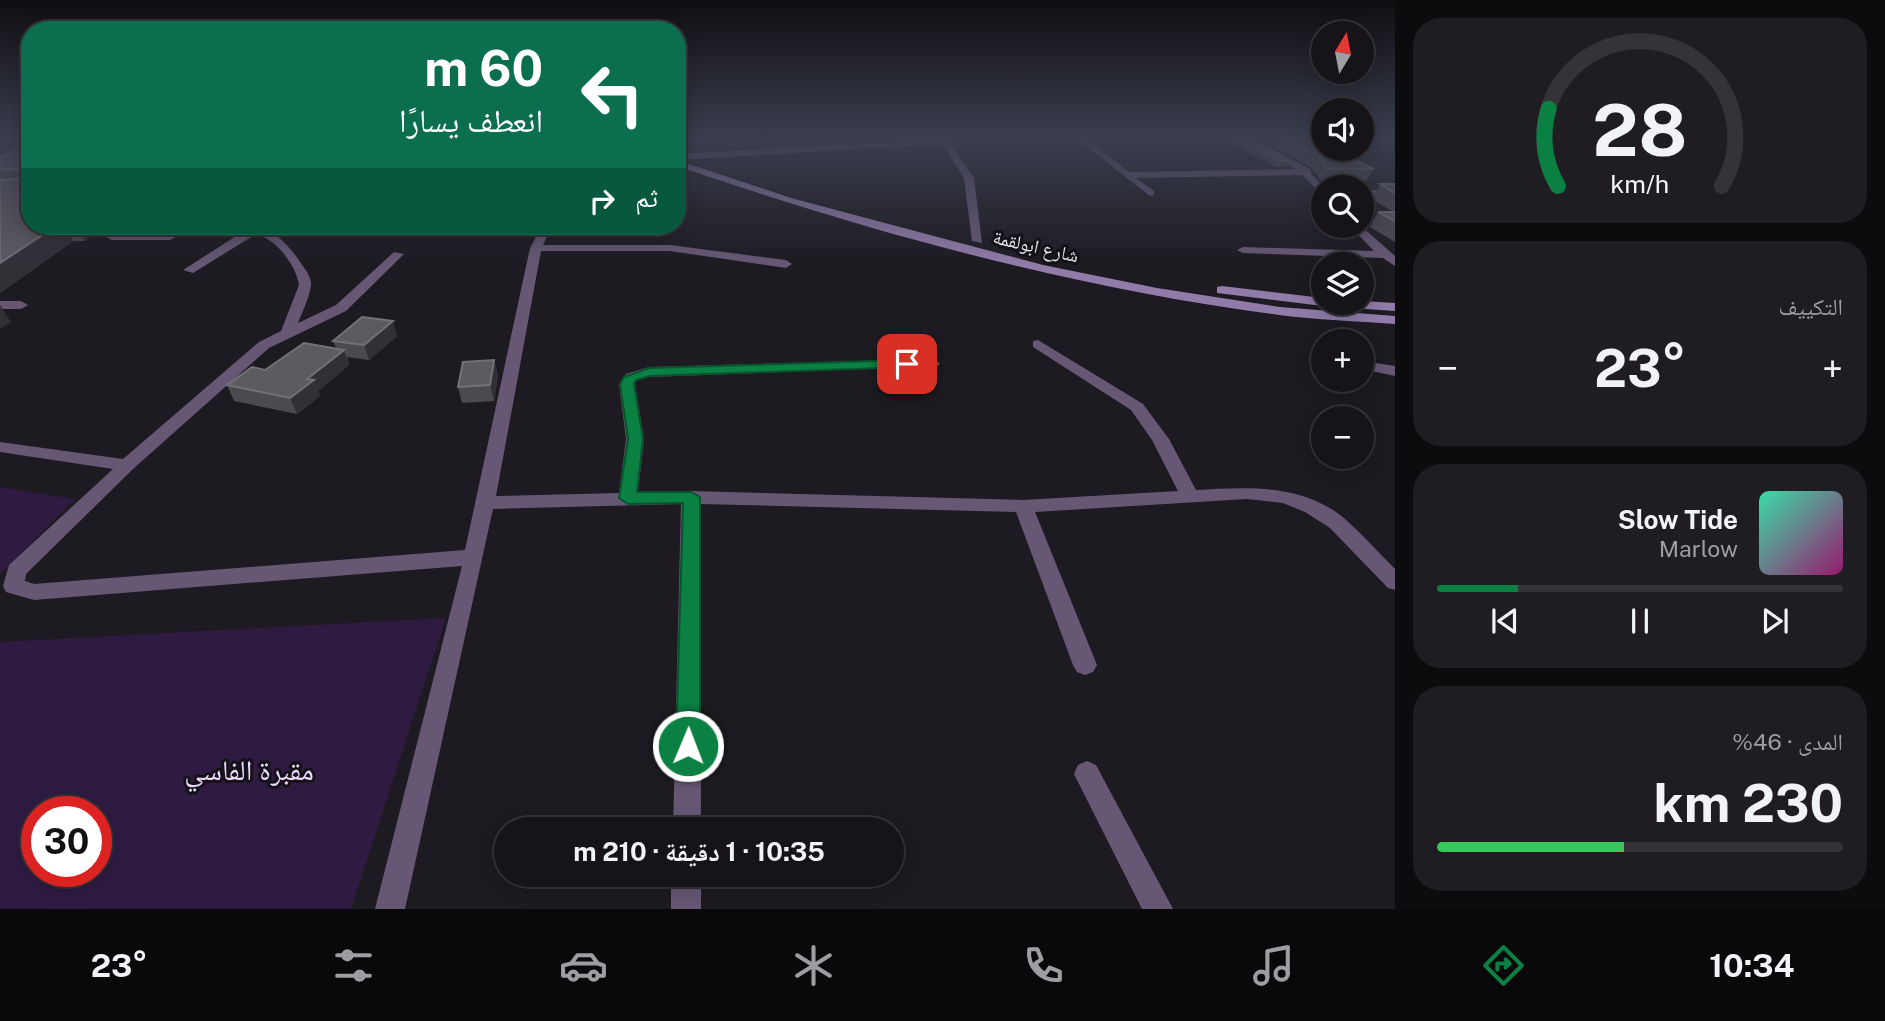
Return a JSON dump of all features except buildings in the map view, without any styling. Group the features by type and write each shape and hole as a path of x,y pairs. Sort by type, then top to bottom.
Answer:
{"street":[{"name":"شارع ابولقمة","path":"734,180 800,204 1042,268 1157,292 1279,311 1395,320"},
{"name":"شارع ابولقمة","path":"762,180 819,200 1070,264 1175,284 1311,301"},
{"path":"969,180 978,242"},
{"path":"1133,180 1150,193"},
{"path":"1374,192 1395,193"},
{"path":"112,237 174,235"},
{"path":"189,270 246,235"},
{"path":"271,235 278,238 304,277 305,285 288,332"},
{"path":"390,909 474,557 536,248 542,235"},
{"path":"1368,238 1390,258"},
{"path":"536,248 670,248 786,264"},
{"path":"1243,250 1390,258"},
{"path":"398,254 341,308 264,345 127,465 16,571 14,586 34,592 474,557"},
{"path":"0,305 21,305"},
{"path":"1374,306 1395,307"},
{"path":"1038,344 1137,407 1160,439 1189,495"},
{"path":"628,498 635,439 627,384 631,377 649,372 933,363"},
{"path":"1374,367 1395,371"},
{"path":"0,447 127,465"},
{"path":"485,503 691,497 1023,506 1247,493 1285,497 1312,507 1337,523 1395,582"},
{"path":"687,817 691,497"},
{"path":"1023,506 1085,665"},
{"path":"1087,774 1158,909"},
{"path":"685,909 686,887"}],"green space":[{"path":"0,487 75,499 0,574"},
{"name":"مقبرة الفاسي","path":"446,618 351,909 0,909 0,642"}],"route":[{"path":"688,746 691,497 628,498 635,439 627,384 631,377 649,372 907,364"}]}
